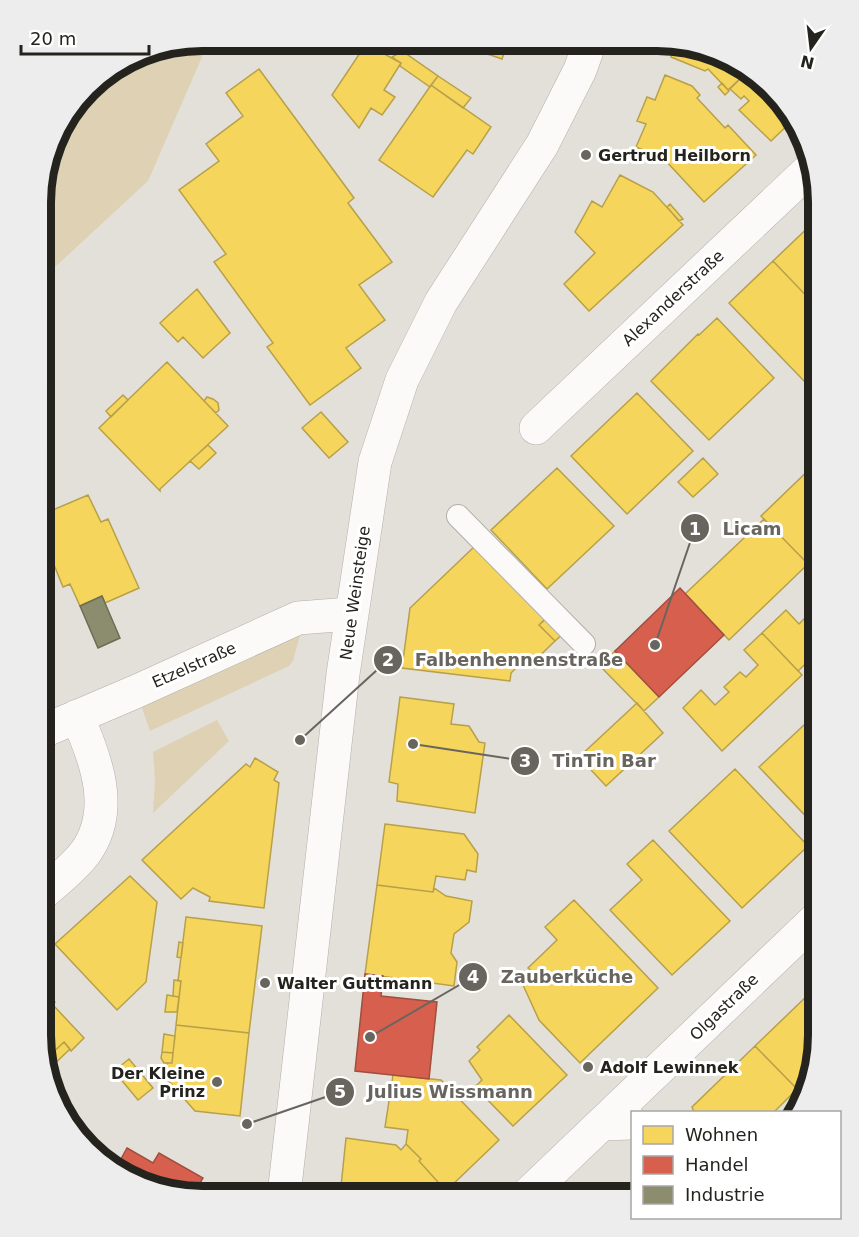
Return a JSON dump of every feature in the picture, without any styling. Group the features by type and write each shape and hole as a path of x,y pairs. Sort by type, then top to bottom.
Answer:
{"street":[{"name":"Neue Weinsteige","path":"285,1186 350,615 375,462 402,380 441,302 542,145 580,70 587,51"},
{"name":"Alexanderstraße","path":"536,428 805,174"},
{"name":"Etzelstraße","path":"51,728 298,618 350,615"},
{"path":"51,885 84,854 98,831 102,796 93,752 77,716"},
{"name":"Olgastraße","path":"538,1186 617,1123 808,927"}],"lane":[{"path":"458,516 584,644"}],"shaded area":[{"path":"205,51 148,181 51,271 52,183 63,144 82,110 110,82 135,67 163,56"},
{"path":"300,635 293,661 289,666 150,731 141,705"},
{"path":"217,720 229,741 153,813 155,782 153,752"}],"building: Wohnen":[{"path":"361,51 379,51 401,63 384,90 395,97 382,115 371,108 359,128 332,95"},
{"path":"479,51 505,51 502,59"},
{"path":"673,52 696,56 741,77 728,90 708,69 705,71 671,57"},
{"path":"405,53 438,76 430,87 400,66 401,63 392,57"},
{"path":"259,69 354,198 348,203 392,262 359,285 385,320 346,348 361,368 310,405 267,347 273,343 214,262 226,254 179,190 219,161 206,144 243,116 226,93"},
{"path":"665,75 692,86 700,95 697,98 725,128 728,125 756,155 704,202 664,159 636,147 646,124 637,121 647,97 655,100"},
{"path":"438,76 471,98 463,108 431,85"},
{"path":"742,77 770,103 787,126 771,141 739,110 749,101 744,96 741,99 730,89"},
{"path":"722,83 729,91 725,95 718,87"},
{"path":"431,85 491,127 473,154 467,150 433,197 379,160"},
{"path":"620,175 653,192 683,225 589,311 564,284 595,253 575,232 592,201 602,207"},
{"path":"670,204 683,219 679,221 667,207"},
{"path":"808,228 808,298 773,261"},
{"path":"773,261 808,298 808,379 805,382 729,303"},
{"path":"197,289 230,333 203,358 183,337 178,342 160,323"},
{"path":"717,318 774,378 709,440 651,381"},
{"path":"167,362 228,426 160,491 99,428"},
{"path":"637,393 693,451 627,514 571,456"},
{"path":"123,395 128,400 111,417 106,411"},
{"path":"207,397 218,403 219,410 216,413 204,401"},
{"path":"321,412 348,442 329,458 302,428"},
{"path":"208,445 216,453 199,469 190,461"},
{"path":"703,458 718,474 693,497 678,482"},
{"path":"557,468 614,526 547,589 491,530"},
{"path":"808,471 807,563 761,516"},
{"path":"88,495 101,522 108,519 139,588 105,603 102,596 80,606 70,584 63,587 51,557 51,511"},
{"path":"764,519 808,564 729,640 685,594"},
{"path":"476,545 547,618 539,625 555,641 528,667 522,662 511,673 510,681 402,668 410,608"},
{"path":"786,610 799,624 808,615 808,662 798,671 762,633"},
{"path":"548,616 564,633 555,641 539,625"},
{"path":"762,633 802,675 722,751 683,708 701,690 715,705 729,692 724,687 740,672 746,677 758,665 744,650"},
{"path":"615,651 659,697 644,711 600,666"},
{"path":"400,697 454,704 451,724 469,726 479,742 485,743 475,813 397,801 398,784 389,782"},
{"path":"637,703 663,733 606,786 579,757"},
{"path":"808,721 808,818 759,767"},
{"path":"255,758 278,772 274,780 279,783 264,908 209,901 210,897 193,888 181,899 142,860 246,764 250,767"},
{"path":"735,769 808,846 742,908 669,831"},
{"path":"385,824 464,834 478,854 476,872 467,870 465,880 436,876 433,892 377,885"},
{"path":"653,840 730,921 672,975 610,910 642,880 627,864"},
{"path":"130,876 157,902 146,982 117,1010 55,944"},
{"path":"377,885 433,892 434,888 446,896 472,901 469,922 454,934 451,953 457,962 454,986 365,974"},
{"path":"574,900 658,988 580,1063 539,1020 523,985 534,973 528,968 557,940 545,927"},
{"path":"186,917 262,926 249,1033 176,1025 181,981 178,981"},
{"path":"179,942 183,943 181,958 177,957"},
{"path":"174,980 181,981 179,997 173,996"},
{"path":"167,995 179,997 177,1012 165,1012"},
{"path":"808,995 808,1045 797,1089 755,1046"},
{"path":"51,998 55,1002 53,1005 84,1038 71,1051 64,1042 52,1053"},
{"path":"509,1015 567,1075 513,1126 475,1087 482,1080 469,1061 480,1050 477,1047"},
{"path":"176,1025 249,1033 240,1116 195,1111 166,1078 167,1063 172,1063"},
{"path":"164,1034 175,1036 173,1053 162,1052"},
{"path":"64,1042 70,1049 54,1064 52,1053"},
{"path":"755,1046 797,1089 775,1111 694,1111 692,1107"},
{"path":"162,1052 173,1053 172,1063 164,1063 161,1058"},
{"path":"129,1059 153,1088 138,1100 114,1071"},
{"path":"393,1075 441,1080 499,1140 451,1186 442,1186 406,1144 408,1130 385,1127"},
{"path":"346,1138 396,1145 401,1150 406,1144 442,1186 341,1186"}],"building: Handel":[{"path":"680,588 724,635 659,697 615,651"},
{"path":"365,974 383,976 381,996 437,1002 429,1079 355,1071"},
{"path":"127,1148 153,1163 159,1153 203,1178 198,1186 163,1181 120,1161"}],"building: Industrie":[{"path":"102,596 120,638 98,648 80,606"}],"place":[{"name":"Gertrud Heilborn","path":"586,155"},
{"name":"Licam","path":"655,645"},
{"name":"Falbenhennenstraße","path":"300,740"},
{"name":"TinTin Bar","path":"413,744"},
{"name":"Walter Guttmann","path":"265,983"},
{"name":"Zauberküche","path":"370,1037"},
{"name":"Adolf Lewinnek","path":"588,1067"},
{"name":"Der Kleine Prinz","path":"217,1082"},
{"name":"Julius Wissmann","path":"247,1124"}]}
